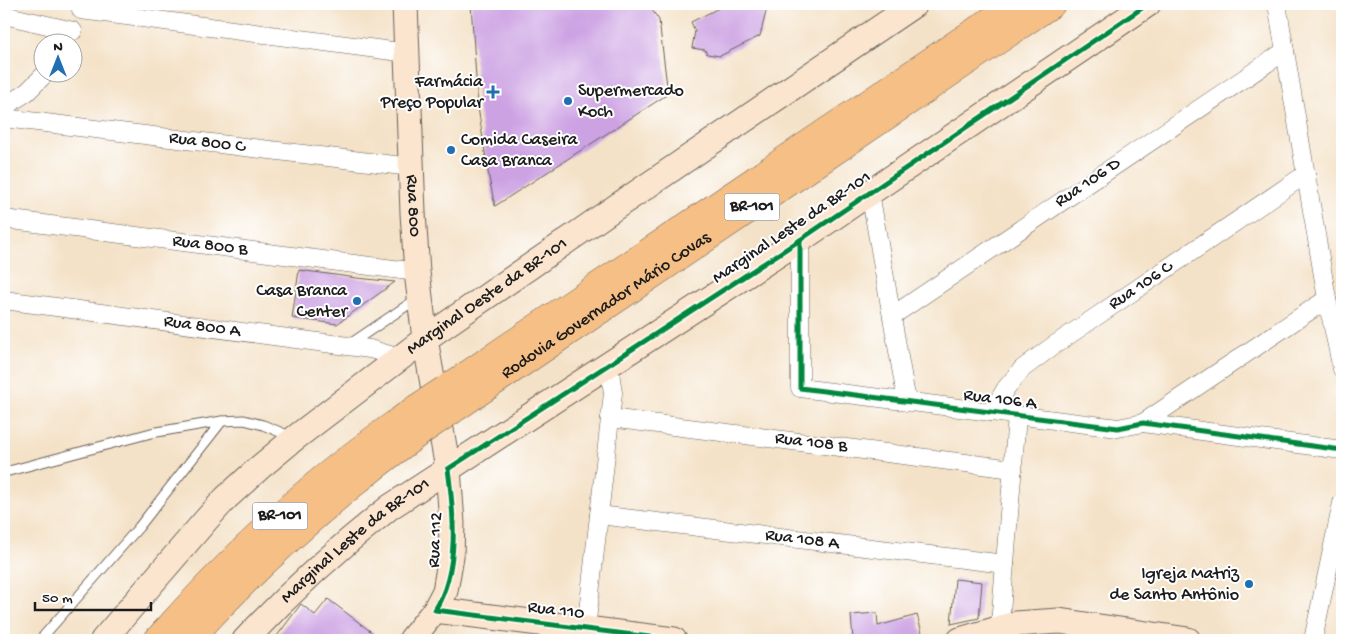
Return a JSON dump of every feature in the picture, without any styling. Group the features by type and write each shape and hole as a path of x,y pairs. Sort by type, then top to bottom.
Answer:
{"highway":[{"name":"Rodovia Governador Mário Covas","path":"188,640 249,576 311,518 356,480 434,404 1016,4"},
{"name":"Rodovia Governador Mário Covas","path":"158,640 212,582 284,512 363,448 434,404 1051,4"}],"main road":[{"name":"Rua 800","path":"405,4 417,272 424,339 434,404"},
{"name":"Marginal Oeste da BR-101","path":"103,640 219,505 295,438 454,318 915,4"},
{"name":"Marginal Leste da BR-101","path":"245,640 318,567 360,530 390,507 800,240 1148,4"},
{"path":"420,296 435,310 454,318 436,358 434,404"},
{"path":"400,358 422,368 434,404"},
{"name":"Rua 112","path":"412,640 435,610 445,591 451,556 452,505 448,469 434,404"},
{"name":"Rua 110","path":"435,610 674,640"},
{"path":"960,640 999,634 1030,622 1059,622 1188,640"}],"street":[{"path":"1277,4 1327,299 1342,369"},
{"path":"72,32 82,7 407,53"},
{"path":"4,14 56,32"},
{"name":"Rua 106 D","path":"892,316 1285,50"},
{"path":"4,107 27,92 37,82"},
{"name":"Rua 800 C","path":"4,118 411,167"},
{"name":"Rua 106 C","path":"992,412 1006,388 1022,369 1306,174"},
{"path":"870,193 907,402"},
{"name":"Rua 800 B","path":"4,219 417,272"},
{"name":"Rua 106 A","path":"800,240 800,388 1118,428 1143,423 1342,450"},
{"path":"1143,423 1327,299"},
{"name":"Rua 800 A","path":"4,300 370,349 400,358"},
{"path":"586,629 613,393 609,366"},
{"path":"999,634 1017,416"},
{"name":"Rua 108 B","path":"610,418 1013,469"},
{"path":"1313,640 1342,503"},
{"name":"Rua 108 A","path":"599,515 1005,564"}],"lane":[{"path":"346,347 420,296"},
{"path":"9,471 151,432 222,421 244,420 263,425 295,438"},
{"path":"40,640 139,527 222,421"}],"building":[{"name":"Supermercado Koch","path":"471,4 648,4 659,20 668,94 495,206 478,107"},
{"path":"722,4 768,4 760,36 720,56 707,54 705,50 692,48 695,31 691,22 721,7"},
{"path":"299,270 395,282 337,324 292,318"},
{"path":"955,579 982,582 979,618 951,624"},
{"path":"328,599 382,640 274,640 301,604 315,615"},
{"path":"877,613 878,626 917,615 923,636 909,640 853,640 851,615"}],"cycle path":[{"path":"674,640 435,610 443,594 452,559 453,523 448,469 800,240 1148,4"},
{"path":"800,240 800,388 1118,428 1143,423 1342,450"}],"place":[{"name":"Farmácia Preço Popular","path":"493,92"},
{"name":"Supermercado Koch","path":"568,101"},
{"name":"Comida Caseira Casa Branca","path":"451,150"},
{"name":"Casa Branca Center","path":"357,301"},
{"name":"Igreja Matriz de Santo Antônio","path":"1249,584"}]}
